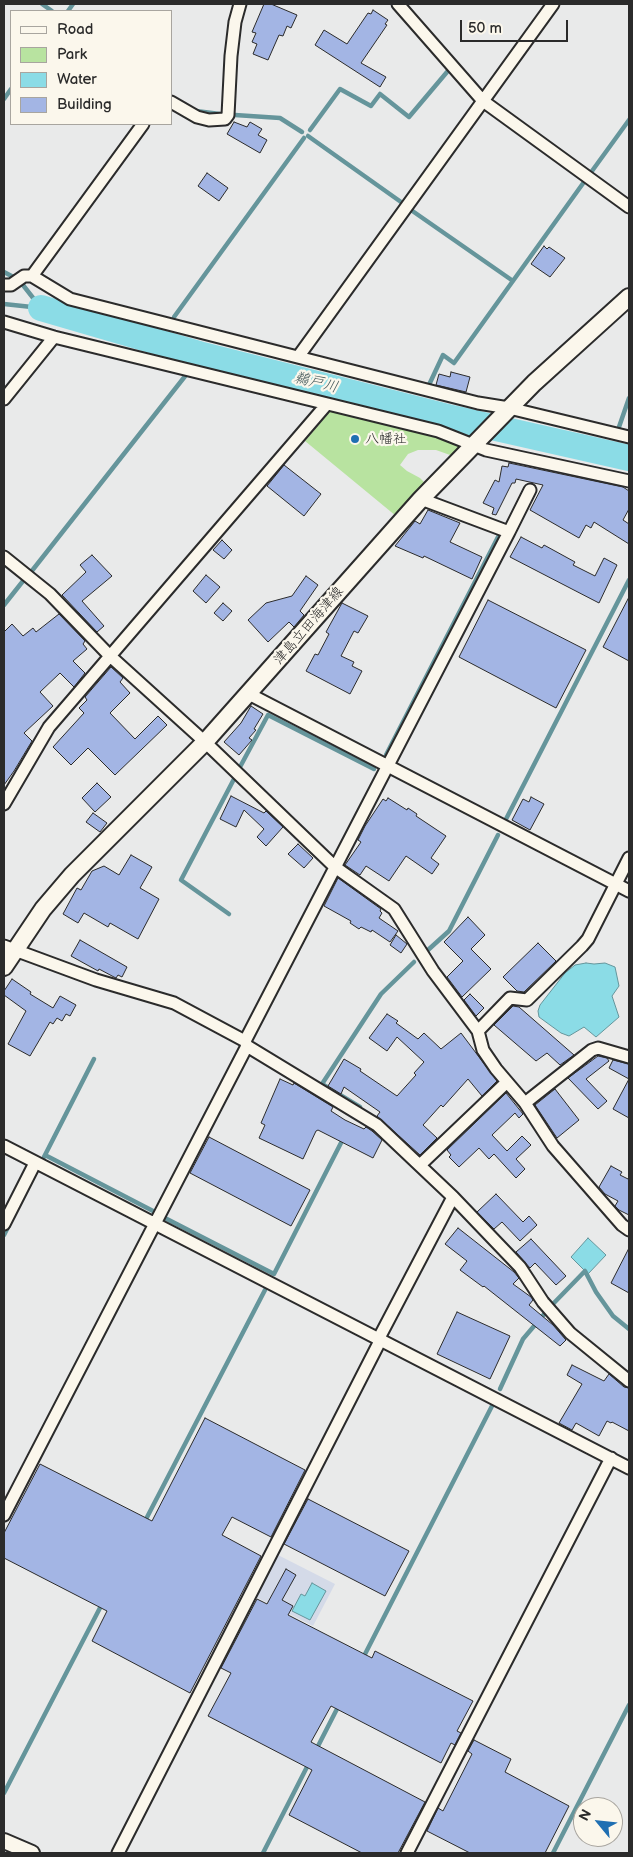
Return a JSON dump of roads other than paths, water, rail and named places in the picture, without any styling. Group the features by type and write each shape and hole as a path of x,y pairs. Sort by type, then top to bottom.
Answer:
{"main road":[{"name":"津島立田海津線","path":"4,967 9,949 72,875 205,742 421,499 534,383 629,297"}],"street":[{"path":"172,103 197,117 209,120 225,119 228,115 231,56 235,22 240,4"},
{"path":"398,4 483,101 629,207"},
{"path":"298,357 553,4"},
{"path":"8,285 28,276 142,125"},
{"path":"28,276 70,299 478,403 509,408 629,437"},
{"path":"4,322 54,337 438,431 474,444 629,481"},
{"path":"4,399 54,337"},
{"path":"4,804 48,727 327,404"},
{"path":"4,1515 530,490"},
{"path":"421,499 509,532"},
{"path":"4,558 50,594 109,655 205,742 335,867 394,909 433,972 478,1030 484,1050 496,1069 525,1103 553,1146 622,1225 629,1230"},
{"path":"249,694 629,891"},
{"path":"478,1030 510,998 527,1000 582,946 588,939 629,858"},
{"path":"9,949 96,980 174,1003 246,1043 377,1125 420,1164 520,1267 543,1302 570,1333 629,1381"},
{"path":"525,1103 592,1050 598,1048 629,1057"},
{"path":"420,1164 507,1082"},
{"path":"4,1146 611,1458 628,1464"},
{"path":"4,1224 36,1163"},
{"path":"118,1853 453,1197"},
{"path":"407,1853 611,1458"},
{"path":"4,1841 32,1853"}],"water":[{"path":"605,963 615,967 619,986 612,996 619,1017 596,1037 584,1027 569,1036 561,1033 539,1017 538,1011 540,1005 565,973 575,965"},
{"path":"588,1238 606,1255 588,1274 571,1257"},
{"path":"312,1583 326,1591 310,1620 292,1611 301,1594 305,1596"}],"waterway":[{"path":"42,4 51,10"},
{"path":"69,10 73,4"},
{"path":"310,130 340,89 371,106 380,94 409,117 447,72"},
{"path":"4,99 10,90"},
{"path":"196,111 220,114"},
{"path":"235,115 280,118 302,132"},
{"path":"592,171 629,120"},
{"path":"308,136 401,202"},
{"path":"174,317 304,138"},
{"path":"428,387 443,355 454,363 584,182"},
{"path":"411,210 513,281"},
{"path":"4,272 19,280 41,308"},
{"name":"鵜戸川","path":"4,304 41,308"},
{"name":"鵜戸川","path":"41,308 199,354 452,418 629,458"},
{"name":"鵜戸川","path":"196,359 199,354"},
{"path":"31,572 186,375"},
{"path":"333,400 337,389"},
{"path":"619,427 629,398"},
{"path":"386,755 498,537"},
{"path":"505,821 629,580"},
{"path":"4,605 23,581"},
{"path":"240,767 268,715 374,769"},
{"path":"229,914 181,880 234,779"},
{"path":"428,950 449,931 498,835"},
{"path":"360,1107 322,1084 381,994 414,962"},
{"path":"45,1155 94,1059"},
{"path":"163,1217 274,1274 344,1137"},
{"path":"44,1157 45,1155 153,1211"},
{"path":"4,1235 9,1225"},
{"path":"551,1306 585,1271 596,1292 613,1316 629,1329"},
{"path":"144,1523 265,1290"},
{"path":"500,1389 523,1339 546,1312"},
{"path":"363,1658 492,1406"},
{"path":"4,1793 102,1604"},
{"path":"316,1750 339,1705"},
{"path":"553,1853 629,1705"},
{"path":"263,1853 309,1763"}],"place":[{"name":"八幡社","path":"355,439"}]}
